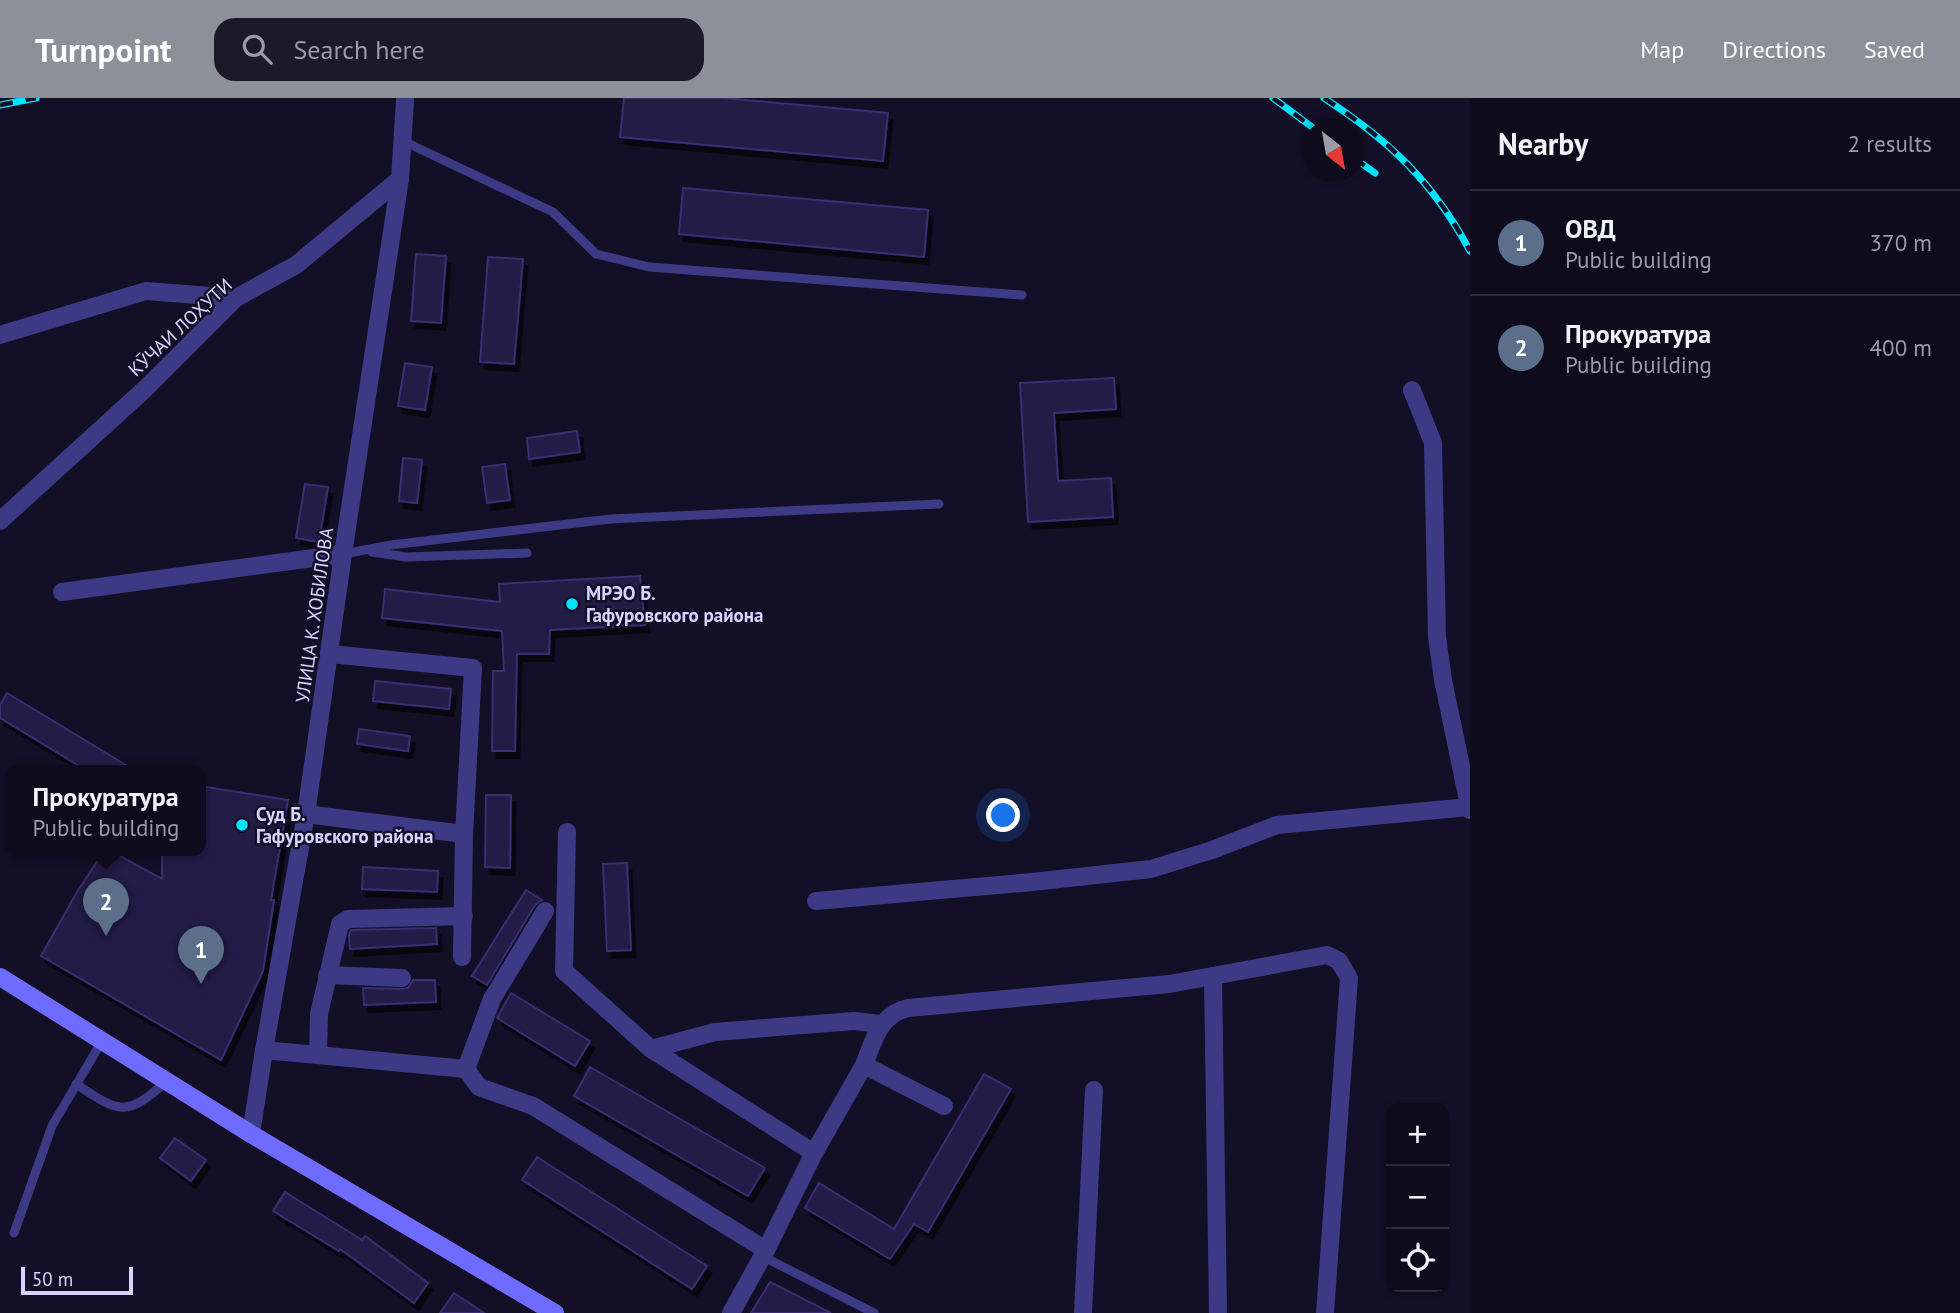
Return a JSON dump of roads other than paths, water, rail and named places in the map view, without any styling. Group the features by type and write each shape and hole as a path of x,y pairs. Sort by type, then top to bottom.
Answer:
{"street":[{"name":"УЛИЦА К. ХОБИЛОВА","path":"251,1134 306,814 330,654 400,179 405,100"},
{"name":"КӮЧАИ ЛОҲУТИ","path":"0,521 145,388 236,298 296,265 400,179"},
{"path":"0,335 146,291 236,298"},
{"path":"816,901 1151,869 1212,850 1277,825 1470,808 1443,680 1437,636 1433,443 1412,390"},
{"path":"62,592 343,554"},
{"path":"330,654 473,668 464,834 462,957"},
{"path":"306,814 464,834"},
{"path":"567,832 564,971 651,1049 814,1153"},
{"path":"466,1069 492,999 544,911"},
{"path":"318,1055 319,1014 340,924 348,919 464,916"},
{"path":"731,1313 814,1153 864,1065 880,1024 894,1011 1169,984 1326,955 1339,961 1349,978 1325,1313"},
{"path":"327,975 402,978"},
{"path":"1213,976 1218,1313"},
{"path":"0,977 251,1134 548,1311"},
{"path":"651,1049 715,1032 854,1021 880,1024"},
{"path":"264,1051 466,1069 479,1087 533,1106 764,1253"},
{"path":"864,1065 944,1106"},
{"path":"1083,1313 1094,1090"}],"lane":[{"path":"403,141 553,212 597,254 649,267 1021,295"},
{"path":"343,554 391,545 610,519 939,504"},
{"path":"367,551 406,557 527,553"},
{"path":"15,1233 52,1126 102,1041"},
{"path":"76,1084 109,1106 129,1107 145,1100 167,1081"},
{"path":"764,1253 874,1313"}],"railway":[{"path":"0,105 36,98"},
{"path":"1273,98 1302,120"},
{"path":"1324,98 1369,130 1408,165 1441,204 1470,251"},
{"path":"1365,166 1375,173"}],"place":[{"name":"МРЭО Б. Гафуровского района","path":"572,604"},
{"name":"Суд Б. Гафуровского района","path":"242,825"},
{"name":"Прокуратура","path":"106,936"},
{"name":"ОВД","path":"201,984"}]}
